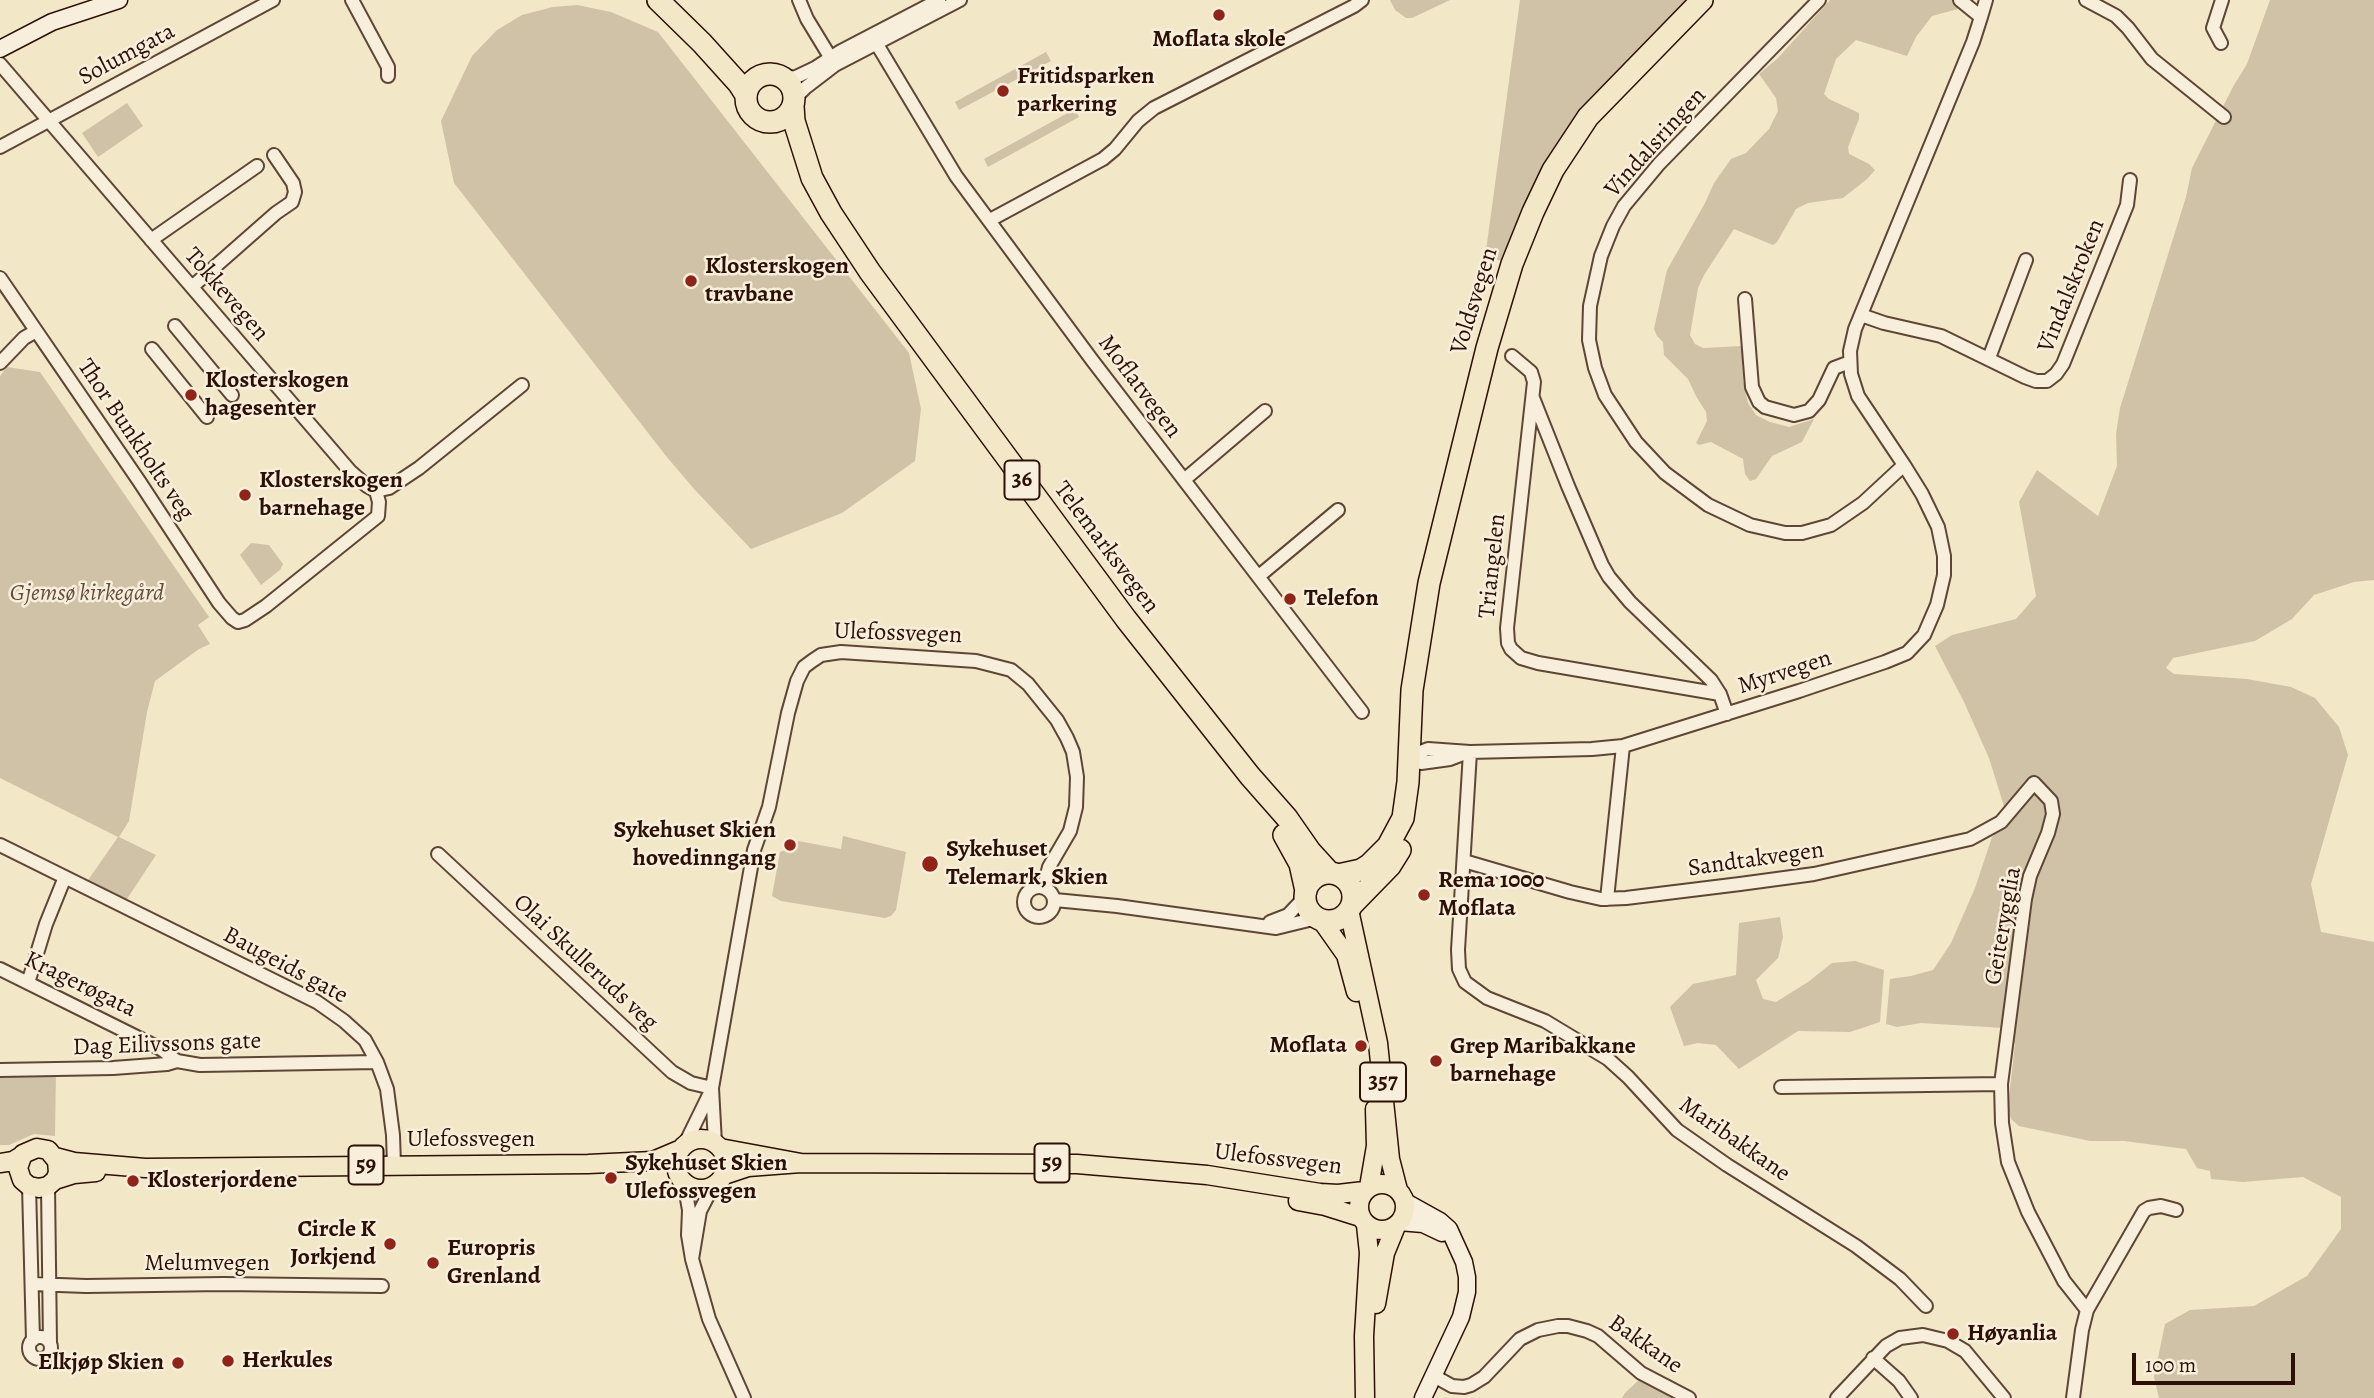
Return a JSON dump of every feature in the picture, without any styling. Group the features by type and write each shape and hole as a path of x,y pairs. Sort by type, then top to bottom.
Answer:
{"highway":[{"name":"Telemarksvegen","path":"658,0 739,84 746,95 747,107 754,117 771,122 810,173 831,213 897,310 1111,599 1250,776 1287,818 1310,851 1334,874"},
{"name":"Voldsvegen","path":"1351,908 1390,866 1402,847 1415,810 1417,756 1412,690 1417,673 1429,583 1508,276 1553,170 1588,117 1702,0"},
{"name":"Telemarksvegen","path":"702,43 749,70 785,78 793,91 794,121 810,173"},
{"path":"746,95 751,82 763,75"},
{"path":"771,122 782,119 794,103"},
{"name":"Voldsvegen","path":"1334,874 1361,870 1393,839 1403,818 1417,756"},
{"name":"Telemarksvegen","path":"1250,776 1295,854 1304,876 1305,894"},
{"path":"1305,894 1317,876 1334,874"},
{"name":"36","path":"1334,874 1350,886 1353,898 1351,908"},
{"name":"36","path":"1305,894 1308,909 1319,919"},
{"path":"1319,919 1340,919 1351,908"}],"main road":[{"name":"357","path":"1351,908 1378,1043 1390,1159 1404,1213 1385,1253 1365,1369"},
{"name":"357","path":"1319,919 1346,955 1360,1006 1373,1072 1376,1135 1374,1162 1367,1189 1358,1206 1369,1253 1364,1336 1365,1398"},
{"name":"59","path":"682,1147 702,1139 717,1145"},
{"path":"717,1145 726,1160 719,1180"},
{"name":"Ulefossvegen","path":"717,1145 800,1163"},
{"path":"681,1179 676,1158 682,1147"},
{"name":"Ulefossvegen","path":"51,1183 74,1174 145,1168 588,1164 653,1161 682,1147"},
{"name":"59","path":"0,1163 13,1160 29,1150 41,1148 55,1157"},
{"path":"23,1155 18,1168 25,1182"},
{"path":"51,1183 58,1167 55,1157"},
{"name":"Ulefossvegen","path":"55,1157 74,1162 145,1168"},
{"name":"Ulefossvegen","path":"719,1180 748,1167 800,1163 1077,1164 1207,1175 1320,1193 1350,1193 1367,1189"},
{"name":"Ulefossvegen","path":"588,1164 681,1179"},
{"name":"59","path":"0,1174 39,1188 51,1183"},
{"name":"Ulefossvegen","path":"1186,1175 1207,1182 1325,1206 1363,1221"},
{"name":"59","path":"681,1179 699,1189 719,1180"},
{"path":"1367,1189 1386,1184 1401,1195"},
{"path":"1363,1221 1381,1231 1398,1224"}],"street":[{"path":"0,49 52,22 119,0"},
{"name":"Solumgata","path":"0,147 273,0"},
{"path":"352,0 388,67 388,76"},
{"path":"799,0 807,19 833,61"},
{"path":"874,40 939,0"},
{"path":"785,78 796,77 833,61 960,0"},
{"path":"990,220 1102,159 1154,108 1362,0"},
{"name":"Vindalsringen","path":"1819,0 1659,164 1624,206 1607,238 1594,278 1589,326 1591,355 1605,395 1648,456 1687,490 1723,513 1750,525 1802,533 1831,525 1863,503 1904,465"},
{"path":"1960,0 1980,18"},
{"path":"1904,465 1865,409 1854,385 1850,362 1852,341 1973,42 1986,0"},
{"path":"2086,0 2113,6 2159,66 2224,117"},
{"path":"2221,43 2214,28 2222,0"},
{"name":"Moflatvegen","path":"874,40 956,176 1091,360 1362,712"},
{"path":"794,103 805,88 833,61"},
{"name":"Tokkevegen","path":"0,64 350,471 376,491"},
{"path":"192,286 292,202 295,192 293,183 274,155"},
{"path":"151,240 257,166"},
{"name":"Vindalskroken","path":"1861,315 1941,336 2036,381 2047,381 2060,370 2121,222 2129,199 2130,180"},
{"name":"Vindalskroken","path":"1989,358 2026,260"},
{"name":"Thor Bunkholts veg","path":"0,278 219,603 238,622 266,606 373,522 379,513 376,491"},
{"path":"1745,299 1752,387 1759,402 1765,407 1794,415 1809,411 1819,400 1834,368 1850,362"},
{"path":"175,326 232,394"},
{"path":"0,363 24,338 36,331"},
{"path":"152,349 207,417"},
{"name":"Triangelen","path":"1513,356 1531,372 1534,382 1507,628 1511,649 1521,658 1538,663 1720,694"},
{"path":"376,491 390,488 419,468 522,385"},
{"name":"Triangelen","path":"1533,397 1568,486 1609,577 1630,602 1706,674 1720,694 1727,714"},
{"path":"1184,480 1265,411"},
{"name":"Myrvegen","path":"1417,756 1450,759 1470,752 1623,746 1898,658 1911,650 1924,635 1941,591 1944,566 1943,541 1931,510 1904,465"},
{"path":"1259,576 1338,510"},
{"name":"Ulefossvegen","path":"717,1145 712,1088 754,850 769,807 788,713 804,667 821,655 841,652 976,661 1011,670 1028,684 1051,712 1067,738 1073,751 1077,777 1076,807 1070,831 1049,867 1044,887"},
{"path":"1607,899 1623,746"},
{"name":"Maribakkane","path":"1470,752 1458,960 1462,976 1471,988 1487,998 1545,1021 1594,1049 1628,1077 1677,1130 1727,1165 1856,1246 1899,1279 1926,1306"},
{"name":"Sandtakvegen","path":"1464,861 1499,869 1570,892 1607,899 1684,892 1814,874 1956,844 2001,822 2034,783"},
{"name":"Geiterygglia","path":"2034,783 2051,801 2053,814 2027,888 2001,1084 2002,1123 2008,1162 2046,1247 2064,1281 2087,1310"},
{"name":"Baugeids gate","path":"0,845 317,1002 357,1032 365,1040 377,1062 387,1089 394,1165"},
{"name":"Olai Skulleruds veg","path":"438,854 672,1072 691,1083 712,1088"},
{"path":"28,983 46,924 65,877"},
{"path":"1037,887 1044,887 1055,900 1051,913 1039,918 1027,912 1024,900 1026,894 1037,887"},
{"path":"1255,925 1273,922 1288,915 1305,894"},
{"path":"1055,900 1276,928 1319,919"},
{"name":"Kragerøgata","path":"0,969 161,1049 177,1060"},
{"name":"Dag Eilivssons gate","path":"0,1070 113,1068 167,1064 177,1060 200,1065 377,1062"},
{"path":"1781,1087 2001,1084"},
{"name":"Ulefossvegen","path":"682,1147 712,1088"},
{"path":"681,1179 689,1210 688,1235 692,1259 709,1319 744,1398"},
{"path":"692,1259 700,1211 719,1180"},
{"path":"25,1182 32,1284 33,1340 30,1350 38,1359 45,1359 49,1355 50,1343 51,1183"},
{"path":"1401,1195 1449,1229 1459,1249 1467,1277 1464,1305 1423,1398"},
{"path":"2073,1398 2087,1310 2144,1210 2161,1206 2176,1210"},
{"path":"1398,1224 1423,1224 1436,1229 1459,1249"},
{"name":"Melumvegen","path":"32,1284 382,1286"},
{"name":"Bakkane","path":"1434,1376 1452,1386 1471,1385 1483,1377 1520,1339 1538,1330 1568,1326 1598,1336 1641,1373 1689,1398"},
{"path":"1837,1398 1886,1346 1900,1338 1923,1335 1948,1341 1965,1351 2004,1398"},
{"path":"33,1340 43,1338 50,1343"},
{"path":"1873,1358 1899,1381 1911,1398"}],"green space":[{"path":"1390,0 1450,0 1412,18 1406,18 1395,10"},
{"path":"1520,0 1712,0 1578,141 1518,263 1485,258"},
{"path":"1830,0 1960,0 1958,9 1932,16 1916,37 1907,56 1856,40 1836,59 1824,94 1859,113 1848,147 1849,154 1875,170 1843,198 1808,203 1796,209 1773,245 1734,229 1698,288 1690,335 1695,344 1703,348 1742,346 1743,380 1748,403 1756,415 1789,427 1814,419 1802,442 1772,456 1756,479 1750,481 1745,474 1743,459 1711,442 1699,445 1696,443 1707,421 1706,412 1688,379 1664,355 1663,342 1654,329 1667,270 1714,183 1731,159 1746,153 1769,129 1778,111 1776,98 1759,74 1778,58"},
{"path":"2270,0 2374,0 2374,580 2354,582 2314,595 2292,619 2255,641 2173,658 2166,668 2174,674 2247,679 2291,687 2315,698 2339,727 2348,755 2311,884 2321,932 2374,942 2374,1398 2159,1398 2154,1377 2165,1324 2190,1310 2254,1306 2307,1276 2341,1229 2341,1197 2303,1177 2243,1182 2211,1179 2210,1171 2197,1168 2186,1149 2124,1141 2090,1141 2019,1126 2011,1119 2008,1107 2015,1044 2003,1028 1921,1023 1897,1027 1886,1024 1890,979 1933,970 1951,943 1975,888 1992,837 2008,819 1989,758 1935,646 1952,635 2016,619 2036,596 2019,502 2037,470 2098,516 2117,466 2116,434 2120,408 2186,197 2192,168 2247,64"},
{"name":"Klosterskogen travbane","path":"577,5 611,12 658,32 909,353 921,409 915,461 842,513 751,549 666,456 454,183 441,121 472,56 497,30 522,15 553,7"},
{"path":"1046,52 1051,61 959,110 955,102"},
{"path":"127,103 143,126 98,157 82,133"},
{"path":"1075,109 1079,117 988,167 984,159"},
{"name":"Gjemsø kirkegård","path":"7,367 40,372 209,617 198,625 210,644 155,681 147,712 129,821 119,837 156,855 125,902 86,883 118,837 0,778 0,376"},
{"path":"251,543 269,545 283,564 280,570 261,585 240,555"},
{"path":"843,836 906,852 896,910 891,916 885,918 781,901 772,896 780,852 794,847 798,841 841,849"},
{"path":"1780,917 1783,937 1778,958 1756,980 1763,999 1776,1002 1832,963 1855,961 1884,970 1880,1022 1850,1032 1798,1031 1739,1069 1716,1045 1698,1043 1684,1046 1670,1007 1693,984 1736,975 1739,923"},
{"path":"0,1070 56,1073 55,1136 34,1134 9,1145 0,1145"},
{"path":"1640,1379 1676,1398 1622,1398"}],"place":[{"name":"Moflata skole","path":"1219,15"},
{"name":"Fritidsparken parkering","path":"1003,91"},
{"name":"Klosterskogen travbane","path":"691,281"},
{"name":"Klosterskogen hagesenter","path":"191,395"},
{"name":"Klosterskogen barnehage","path":"245,495"},
{"name":"Telefon","path":"1290,599"},
{"name":"Sykehuset Skien hovedinngang","path":"790,845"},
{"name":"Sykehuset Telemark, Skien","path":"930,864"},
{"name":"Rema 1000 Moflata","path":"1424,895"},
{"name":"Moflata","path":"1361,1046"},
{"name":"Grep Maribakkane barnehage","path":"1436,1061"},
{"name":"Sykehuset Skien Ulefossvegen","path":"611,1178"},
{"name":"Klosterjordene","path":"133,1181"},
{"name":"Circle K Jorkjend","path":"390,1244"},
{"name":"Europris Grenland","path":"433,1263"},
{"name":"Høyanlia","path":"1953,1334"},
{"name":"Herkules","path":"228,1361"},
{"name":"Elkjøp Skien","path":"178,1363"}]}
